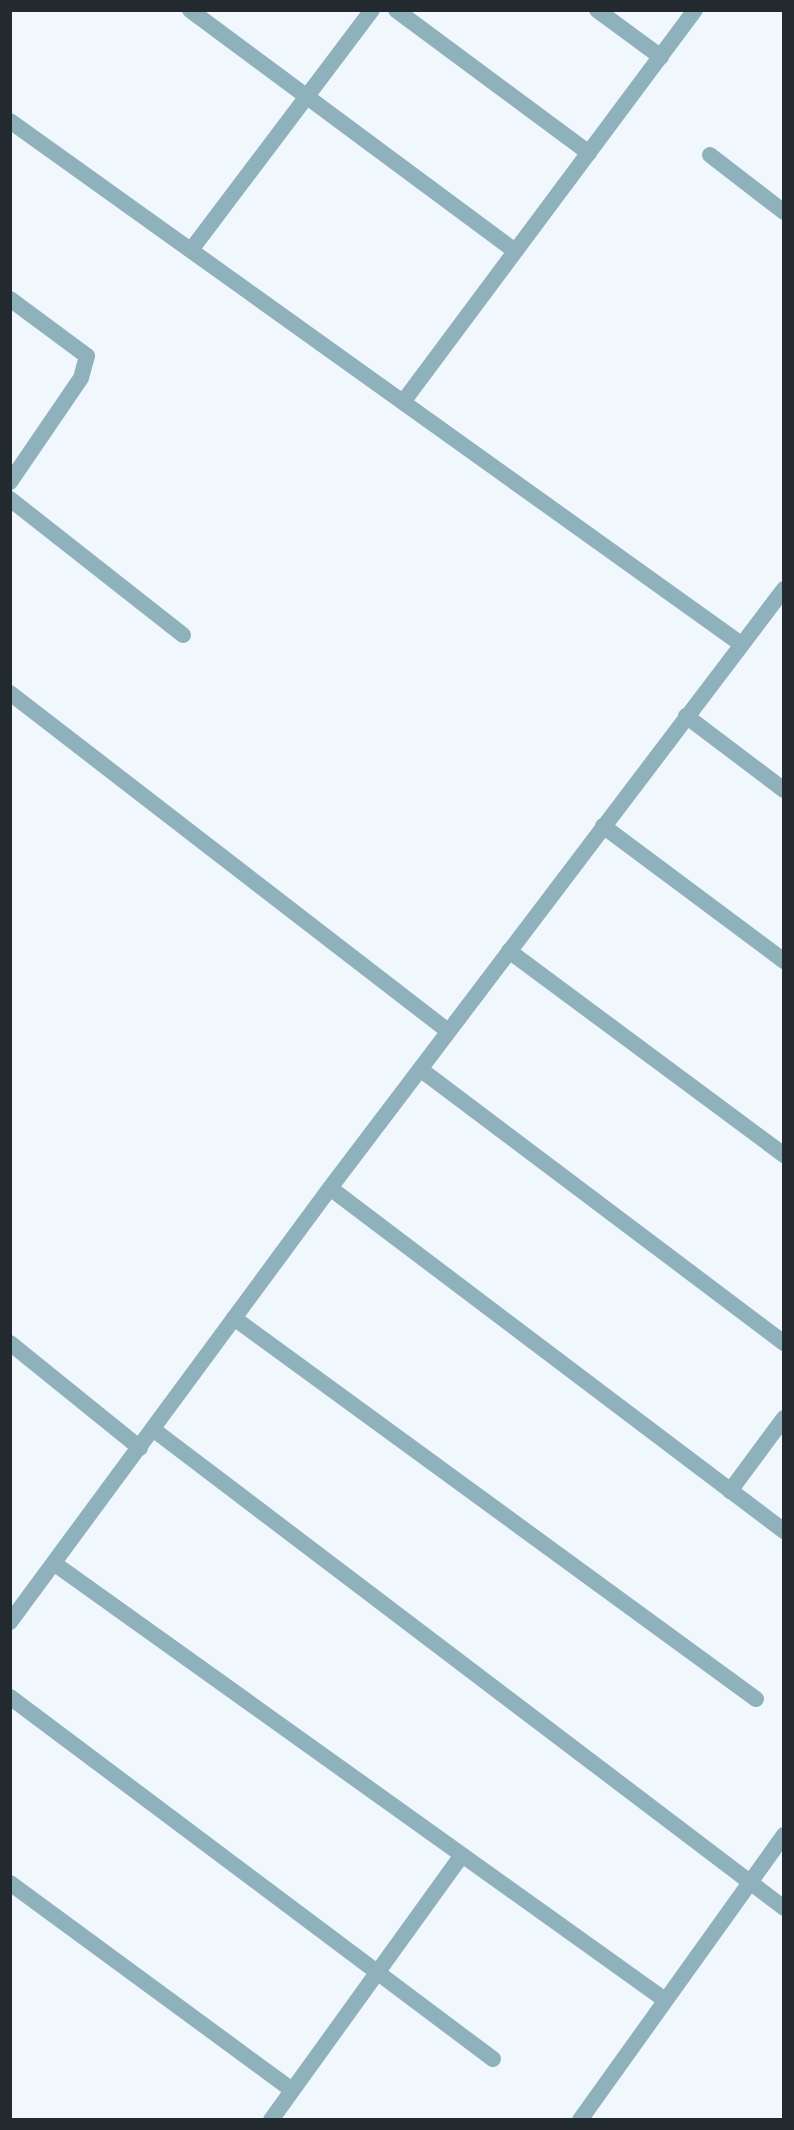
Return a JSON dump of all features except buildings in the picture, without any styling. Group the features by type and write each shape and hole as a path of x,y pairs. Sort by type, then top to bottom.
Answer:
{"street":[{"path":"190,10 515,252"},
{"path":"190,250 372,10"},
{"path":"396,10 589,153"},
{"path":"597,10 661,57"},
{"path":"403,402 695,10"},
{"path":"10,121 741,644"},
{"path":"710,156 783,212"},
{"path":"10,300 87,356 81,378 10,482"},
{"path":"10,499 183,634"},
{"path":"10,1622 154,1430 330,1188 783,589"},
{"path":"10,693 448,1031"},
{"path":"686,716 783,790"},
{"path":"603,826 783,961"},
{"path":"509,951 783,1155"},
{"path":"420,1069 783,1343"},
{"path":"330,1188 783,1531"},
{"path":"234,1318 756,1699"},
{"path":"10,1343 140,1448"},
{"path":"730,1491 783,1418"},
{"path":"154,1430 783,1908"},
{"path":"55,1564 665,2000"},
{"path":"10,1697 493,2059"},
{"path":"580,2120 783,1835"},
{"path":"271,2120 462,1855"},
{"path":"10,1883 292,2090"}]}
